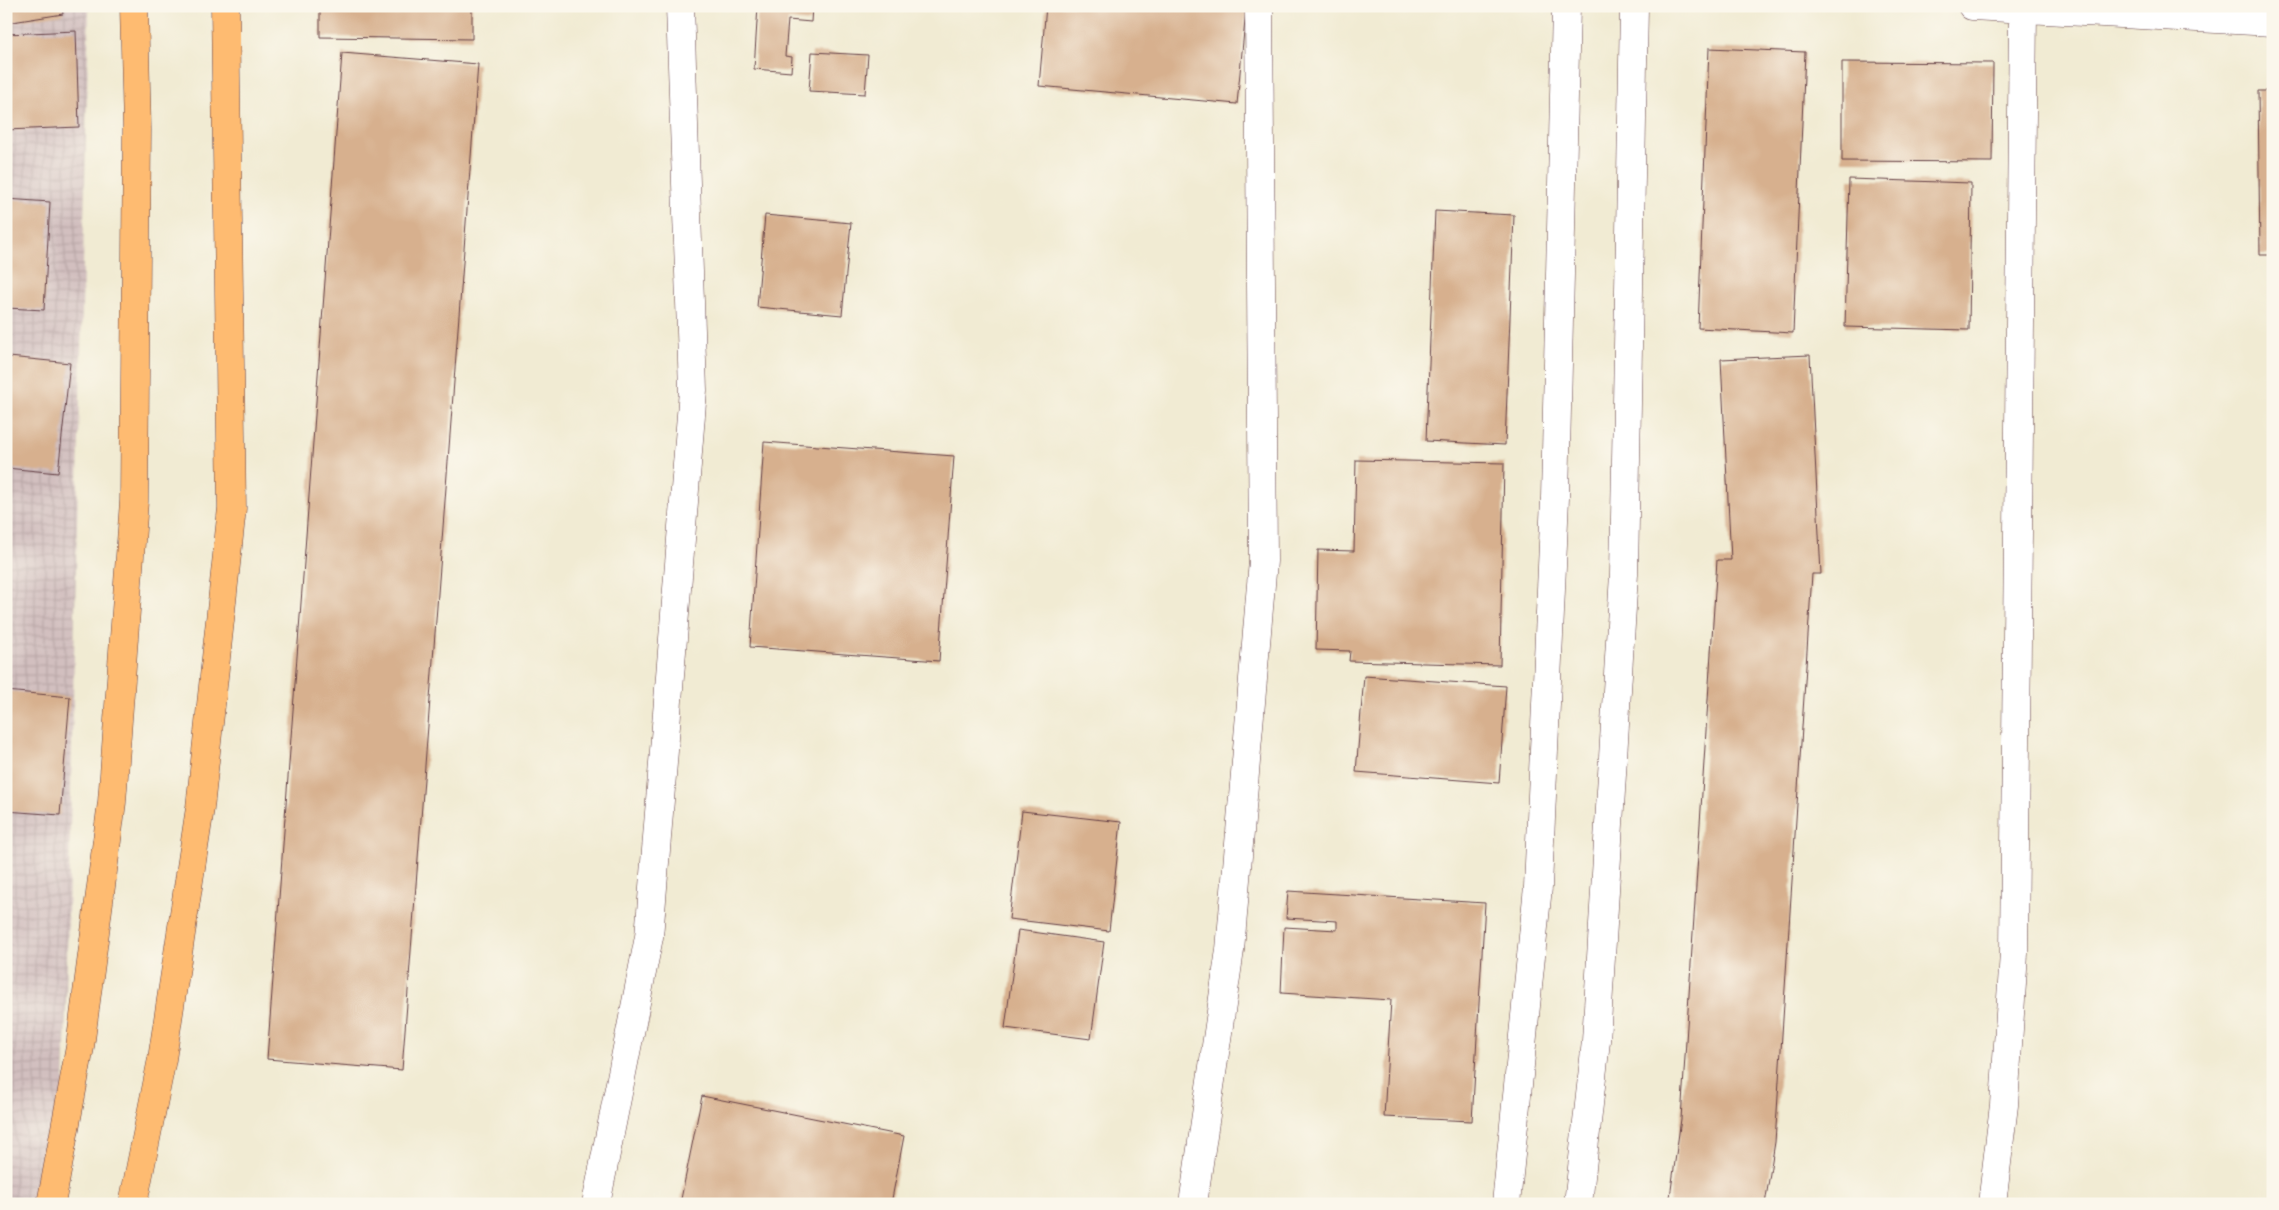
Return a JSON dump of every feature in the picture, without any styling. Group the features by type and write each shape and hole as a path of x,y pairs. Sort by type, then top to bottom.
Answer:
{"main road":[{"path":"51,1204 80,1047 112,802 134,501 137,130 134,6"},
{"path":"133,1204 162,1060 200,808 232,508 225,6"}],"street":[{"path":"596,1204 649,937 693,390 680,6"},
{"path":"1193,1204 1230,950 1263,561 1259,6"},
{"path":"1506,1204 1538,887 1555,498 1566,6"},
{"path":"1578,1204 1596,1041 1624,574 1634,6"},
{"path":"1972,6 2273,22"},
{"path":"1992,1204 2004,1105 2014,952 2023,9"}],"shaded area":[{"path":"6,6 89,6 64,1088 40,1204 6,1204"}],"building":[{"path":"6,6 62,6 63,14 6,23"},
{"path":"320,6 472,6 472,39 320,37"},
{"path":"758,6 812,6 811,22 788,20 785,56 792,57 791,72 754,69"},
{"path":"1046,6 1200,6 1246,10 1237,104 1039,86"},
{"path":"76,31 79,127 6,130 6,34"},
{"path":"1709,48 1805,52 1793,333 1698,328"},
{"path":"812,52 868,55 865,94 809,91"},
{"path":"342,53 478,64 402,1070 267,1059"},
{"path":"1842,62 1993,63 1992,162 1842,161"},
{"path":"2258,91 2273,91 2273,255 2260,255"},
{"path":"1849,179 1971,183 1969,330 1845,327"},
{"path":"6,199 50,202 44,310 6,308"},
{"path":"1435,211 1514,215 1505,445 1426,441"},
{"path":"765,215 851,223 842,315 757,307"},
{"path":"1810,355 1821,574 1812,574 1775,1142 1765,1204 1669,1204 1681,1119 1717,560 1731,560 1721,359"},
{"path":"9,357 70,363 58,473 6,468 6,385"},
{"path":"764,442 954,456 939,661 750,647"},
{"path":"1356,460 1504,463 1500,665 1349,661 1350,651 1316,650 1318,550 1354,551"},
{"path":"1364,676 1506,686 1499,783 1356,772"},
{"path":"6,691 70,697 60,815 6,811"},
{"path":"1022,811 1121,822 1109,931 1009,919"},
{"path":"1288,891 1485,903 1472,1121 1384,1117 1391,1000 1281,993 1284,927 1337,930 1337,921 1286,918"},
{"path":"1018,930 1104,942 1091,1039 1005,1028"},
{"path":"702,1096 904,1136 891,1204 680,1204"}]}
